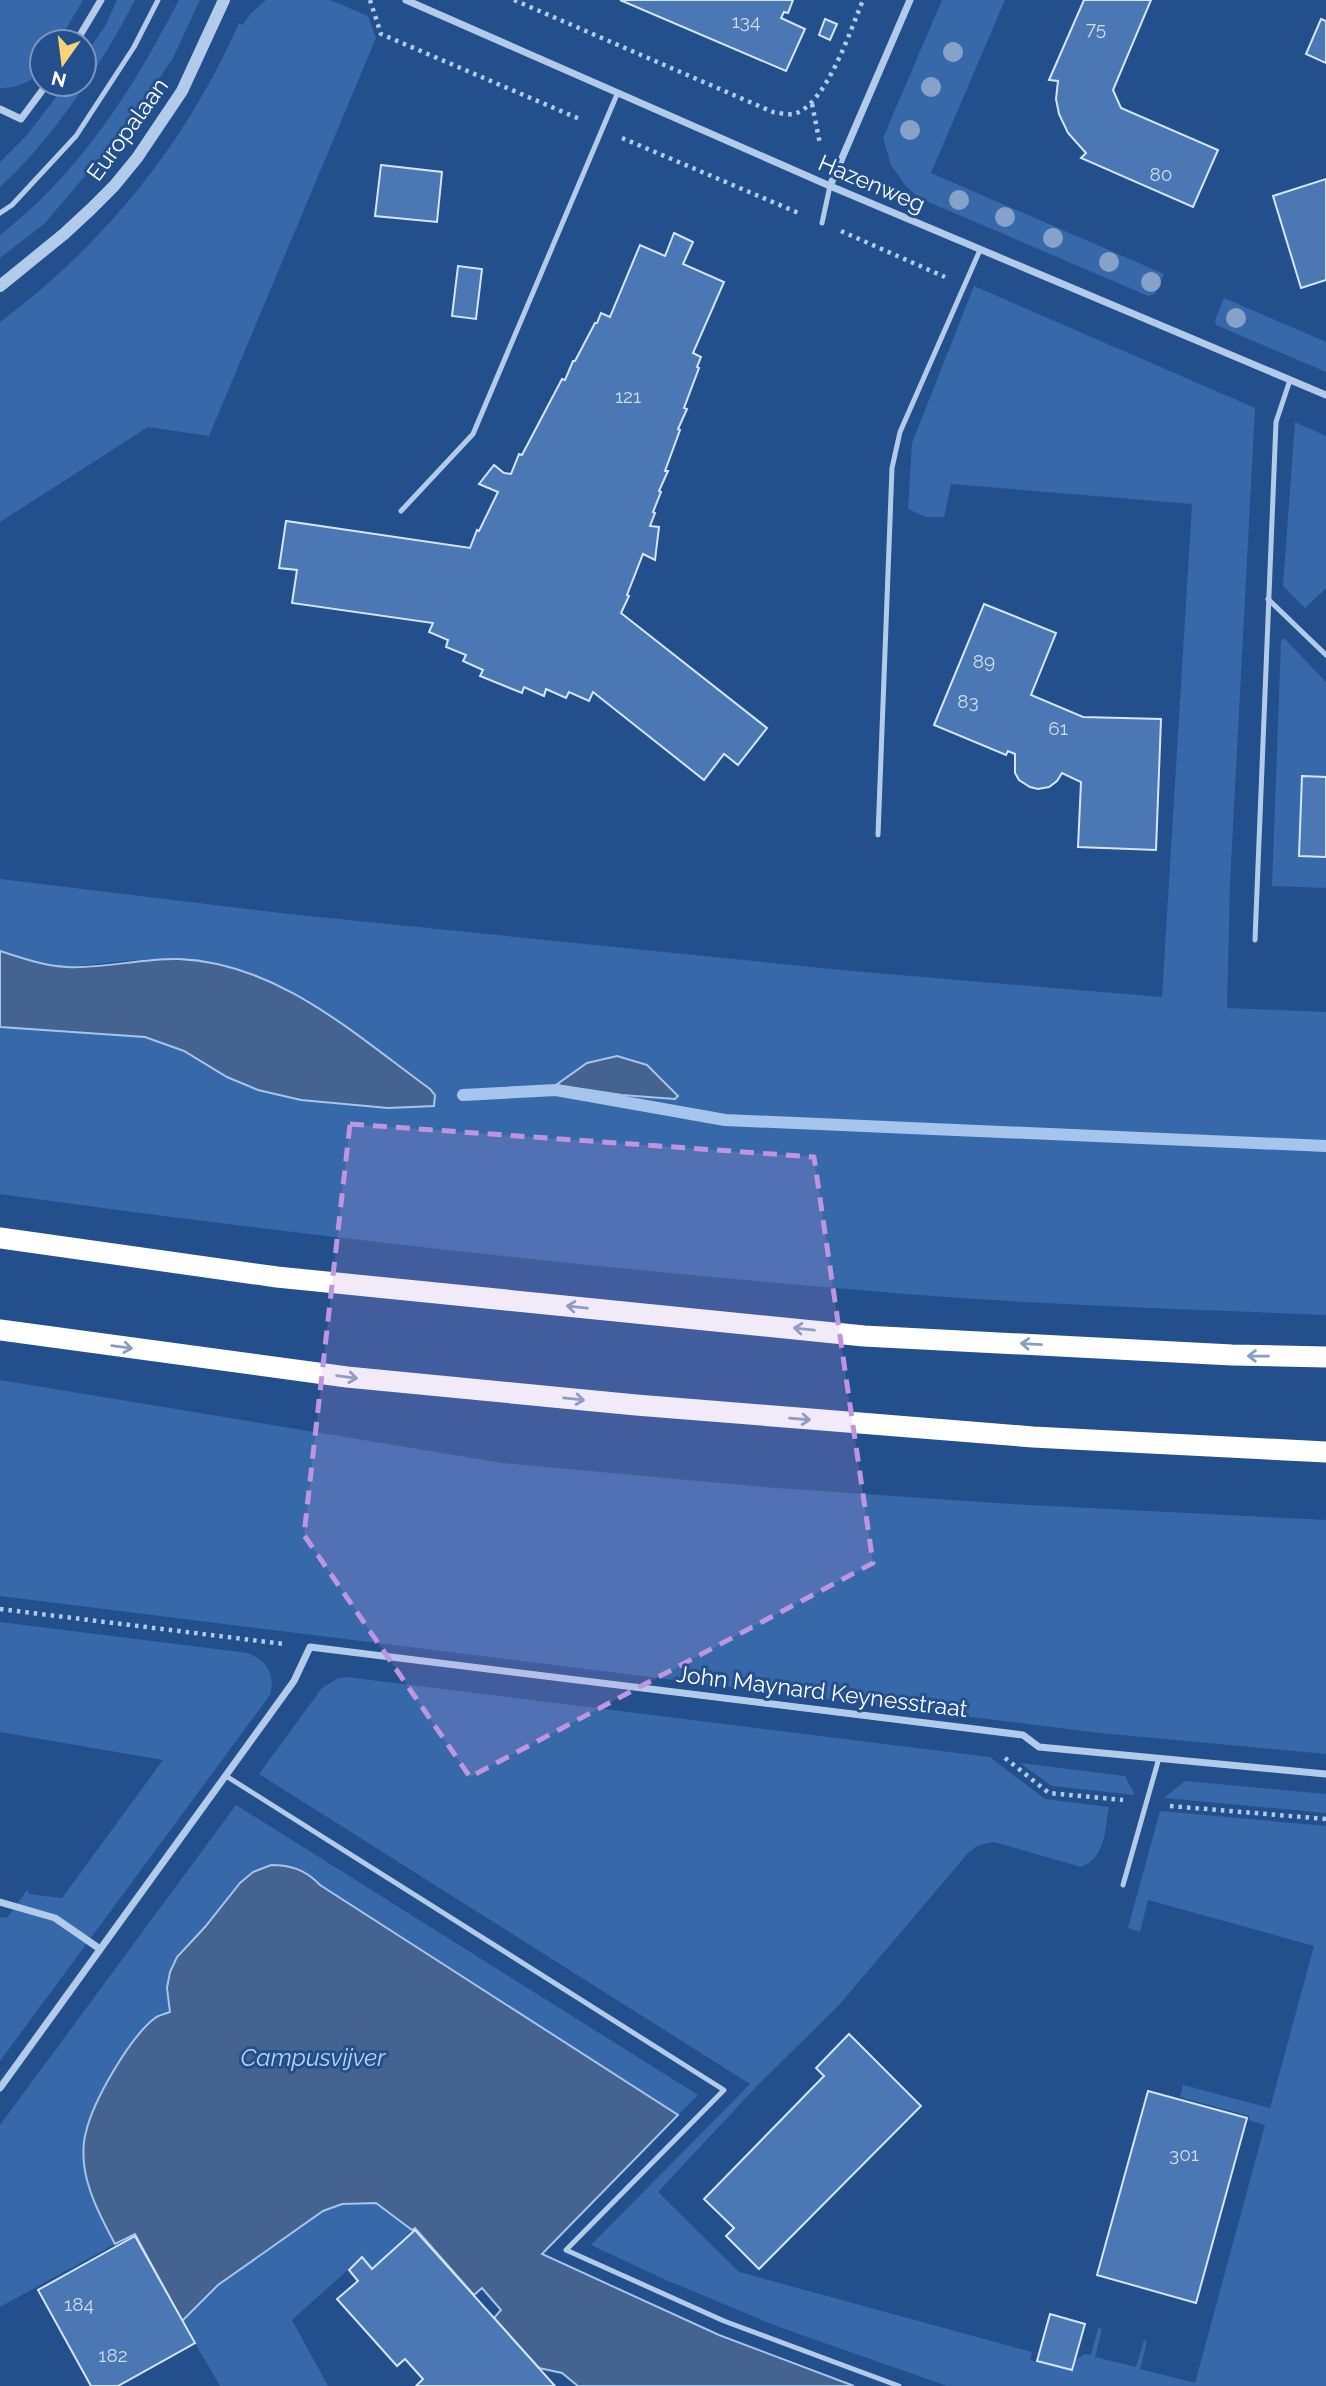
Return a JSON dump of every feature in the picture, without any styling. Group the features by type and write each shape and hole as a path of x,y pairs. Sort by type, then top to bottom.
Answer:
{"highway":[{"path":"0,1238 277,1277 864,1336 1232,1355 1326,1357"},
{"path":"0,1330 347,1377 622,1404 1032,1437 1326,1452"}],"street":[{"path":"84,28 101,0"},
{"name":"Europalaan","path":"0,286 64,234 114,187 137,158 182,91 224,0"},
{"name":"Hazenweg","path":"406,0 830,186 1326,395"},
{"path":"830,186 910,0"},
{"path":"0,109 21,119 37,98"},
{"path":"0,2088 294,1681 310,1647"},
{"name":"John Maynard Keynesstraat","path":"310,1647 1023,1735 1040,1747 1326,1774"},
{"path":"0,1902 55,1918 100,1949"}],"lane":[{"path":"0,213 12,205 76,136 134,47 158,0"},
{"path":"401,511 473,435 618,92"},
{"path":"822,223 830,186"},
{"path":"877,835 892,468 900,432 980,250"},
{"path":"1255,940 1276,422 1290,380"},
{"path":"1268,599 1326,654"},
{"path":"1123,1885 1160,1758"},
{"path":"226,1776 724,2090 566,2250 735,2325 899,2386"}],"path":[{"path":"514,0 773,112 793,114 812,104 831,74 863,0"},
{"path":"822,223 965,286"},
{"path":"0,1609 310,1647"}],"highlighted area":[{"path":"350,1124 814,1157 873,1563 470,1777 304,1535"}],"shaded area":[{"path":"0,0 83,0 66,28 28,28 28,82 0,88"},
{"path":"117,0 135,0 98,65 98,36"},
{"path":"179,0 200,0 173,58 127,127 44,224 0,258 0,235 29,211 80,157 143,66"},
{"path":"266,0 330,0 368,16 376,38 209,436 148,427 0,522 0,322 74,259 108,225 139,188 194,109 239,23 243,25 250,14"},
{"path":"942,0 1005,0 931,173 1164,274 1155,294 1148,296 919,198 905,185 891,165 883,138"},
{"path":"55,98 76,98 39,146 0,187 0,162 27,135"},
{"path":"974,286 1255,408 1230,883 1227,1008 1326,1012 1326,1315 1010,1301 791,1284 339,1238 0,1194 0,1027 145,1037 184,1051 227,1077 258,1090 301,1100 388,1108 434,1106 435,1095 306,999 233,967 178,959 67,967 0,951 0,879 289,914 852,971 1162,997 1192,504 951,484 944,517 926,517 908,509 912,443","holes":["617,1056 652,1069 678,1096 675,1099 622,1095 556,1085 587,1063"]},
{"path":"1224,298 1326,342 1326,372 1216,325 1215,320"},
{"path":"1295,422 1326,436 1326,588 1305,608 1283,586"},
{"path":"1284,638 1326,682 1326,888 1272,886 1281,641"},
{"path":"0,1380 502,1463 776,1488 1011,1504 1326,1520 1326,1754 1100,1733 0,1596"},
{"path":"0,1622 248,1653 265,1665 271,1675 272,1688 270,1695 0,2061 0,1917 7,1918 27,1890 29,1894 62,1898 163,1760 0,1732"},
{"path":"338,1678 990,1757 1045,1799 1109,1807 1100,1850 1089,1863 1081,1867 994,1842 979,1845 969,1852 839,2005 756,2087 658,2192 739,2272 1032,2352 1030,2360 1071,2370 1075,2360 1085,2354 1091,2355 1098,2328 1102,2329 1095,2357 1136,2367 1144,2340 1147,2341 1140,2369 1195,2383 1265,2125 1249,2120 1249,2116 1180,2097 1183,2085 1270,2108 1314,1946 1148,1900 1140,1932 1128,1928 1160,1811 1326,1826 1326,2386 947,2386 779,2327 591,2245 750,2084 259,1774 322,1688"},
{"path":"1020,1763 1125,1776 1135,1795 1052,1786"},
{"path":"1185,1781 1326,1794 1326,1813 1164,1798"},
{"path":"236,1805 698,2095 678,2115 309,1876 281,1865 267,1866 243,1880 176,1959 167,1984 170,2012 89,2123 84,2151 86,2175 115,2244 0,2307 0,2125"},
{"path":"376,2203 412,2230 372,2268 361,2258 292,2320 328,2386 220,2386 182,2321 218,2285 323,2211 342,2204"}],"water":[{"path":"0,951 59,966 81,967 179,959 215,963 249,973 282,987 343,1025 430,1089 435,1095 434,1106 388,1108 301,1100 258,1090 227,1077 184,1051 145,1037 0,1027"},
{"path":"617,1056 647,1065 678,1096 675,1099 622,1095 556,1085 587,1063"},
{"name":"Campusvijver","path":"271,1865 292,1867 304,1872 320,1885 678,2115 542,2254 719,2335 854,2386 578,2386 562,2373 539,2368 494,2318 501,2310 482,2288 474,2295 415,2228 412,2230 376,2203 342,2204 323,2211 218,2285 182,2321 135,2234 115,2244 88,2185 84,2160 85,2136 96,2104 124,2054 145,2027 160,2015 170,2012 167,1988 177,1957 240,1883 253,1872"}],"building":[{"path":"620,0 793,0 788,13 784,12 781,18 805,29 786,71"},
{"path":"1084,0 1151,0 1113,90 1121,108 1218,150 1193,207 1081,158 1086,153 1068,133 1059,114 1056,99 1058,81 1049,80"},
{"path":"825,19 837,24 830,40 819,35"},
{"path":"1321,19 1326,21 1326,63 1306,54"},
{"path":"381,165 442,172 437,222 375,216"},
{"path":"1326,179 1326,280 1301,288 1273,196"},
{"path":"674,233 693,242 683,264 724,282 693,353 701,357 697,367 699,368 684,408 687,409 678,429 680,430 665,471 668,471 653,512 655,513 650,526 659,527 655,560 643,554 621,613 767,728 738,765 724,754 704,780 593,692 589,701 569,692 566,698 546,689 544,696 524,687 522,693 480,676 483,670 463,661 466,655 446,647 448,640 429,632 433,623 292,603 297,570 279,568 286,521 470,548 498,492 479,484 494,465 504,473 511,474 519,454 522,455 601,313 610,317 640,245 665,256"},
{"path":"458,266 482,269 476,319 452,316"},
{"path":"984,604 1056,633 1031,695 1083,717 1161,719 1156,850 1078,847 1081,782 1062,773 1049,787 1030,787 1019,780 1015,773 1015,754 1008,751 1006,755 934,725"},
{"path":"1302,776 1326,777 1326,857 1299,856"},
{"path":"849,2034 921,2106 759,2269 726,2236 734,2228 704,2199 824,2076 816,2068"},
{"path":"1148,2091 1247,2118 1196,2303 1097,2275"},
{"path":"415,2230 555,2386 416,2386 423,2379 405,2359 397,2366 337,2299 358,2281 349,2270 362,2257 372,2269"},
{"path":"135,2236 195,2343 118,2386 91,2386 38,2290"},
{"path":"1050,2314 1085,2324 1072,2370 1037,2361"}],"waterway":[{"path":"463,1095 556,1090 725,1120 1326,1146"}]}
